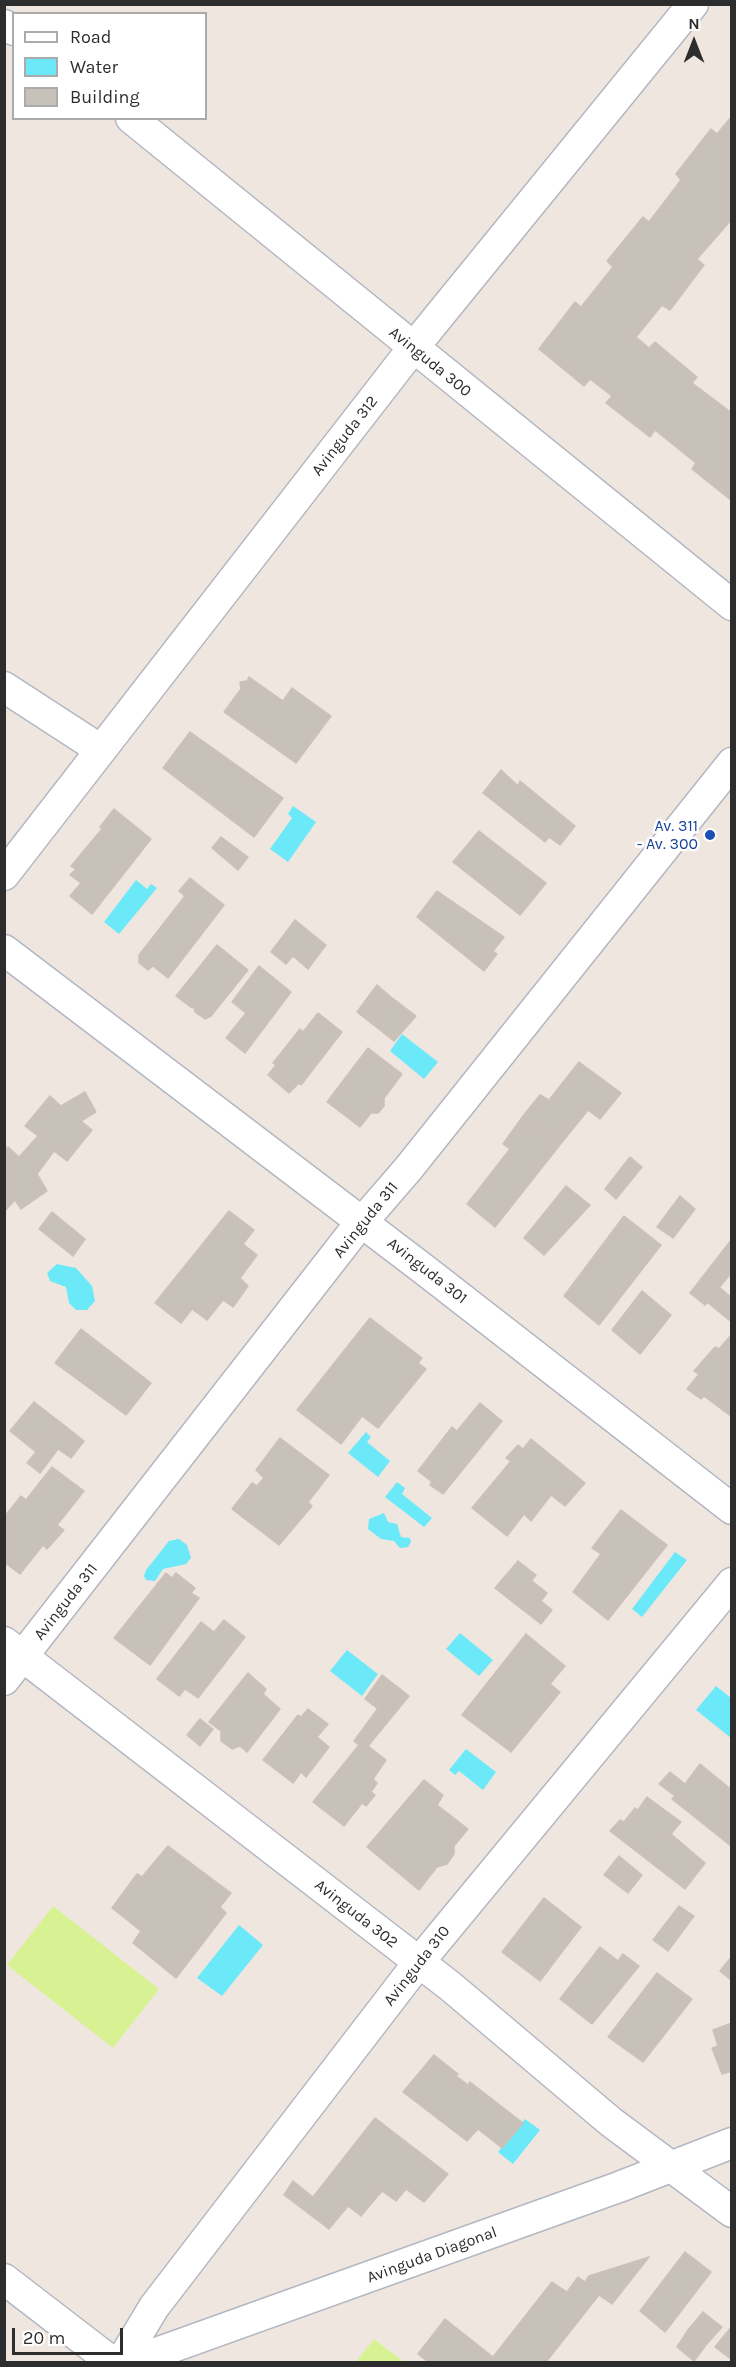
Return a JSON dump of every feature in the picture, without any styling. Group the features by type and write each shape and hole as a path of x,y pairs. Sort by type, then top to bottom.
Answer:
{"street":[{"name":"Avinguda 312","path":"4,875 413,348 693,4"},
{"name":"Avinguda 300","path":"133,120 732,605"},
{"path":"4,687 101,750"},
{"name":"Avinguda 311","path":"4,1680 14,1649 362,1222 408,1169 732,763"},
{"name":"Avinguda 301","path":"4,950 362,1222 732,1509"},
{"name":"Avinguda 310","path":"121,2362 154,2307 419,1962 732,1583"},
{"name":"Avinguda 302","path":"14,1649 419,1962 611,2121 732,2212"},
{"name":"Avinguda Diagonal","path":"131,2362 337,2290 732,2143"},
{"path":"4,2279 112,2362"}],"green space":[{"path":"53,1906 159,1989 113,2048 7,1965"},
{"path":"374,2339 404,2362 356,2362"}],"water":[{"path":"293,806 316,822 288,862 270,849 292,818 288,814"},
{"path":"136,880 147,889 151,884 157,888 119,934 104,922"},
{"path":"402,1034 438,1062 424,1079 390,1051"},
{"path":"57,1264 76,1268 92,1286 95,1301 87,1310 76,1310 69,1303 66,1287 50,1281 47,1273"},
{"path":"366,1432 371,1437 367,1442 390,1461 378,1477 348,1453"},
{"path":"397,1482 405,1488 402,1494 432,1518 424,1527 385,1497"},
{"path":"384,1513 388,1522 397,1524 401,1537 410,1538 411,1542 408,1547 400,1548 394,1541 381,1539 368,1529 369,1519"},
{"path":"179,1539 187,1545 191,1558 186,1564 163,1569 155,1581 146,1580 144,1576 146,1570 169,1541"},
{"path":"675,1552 687,1560 642,1617 632,1609"},
{"path":"460,1633 493,1660 479,1676 446,1649"},
{"path":"347,1650 378,1674 362,1696 330,1671"},
{"path":"716,1686 731,1698 731,1738 696,1710"},
{"path":"466,1749 496,1772 483,1790 459,1771 455,1775 449,1770"},
{"path":"239,1925 263,1945 222,1996 197,1978"},
{"path":"525,2119 540,2130 513,2164 498,2152"}],"building":[{"path":"732,116 732,219 697,259 704,265 670,310 662,305 636,337 649,348 655,342 697,377 692,383 732,413 732,501 692,469 696,463 655,430 650,437 606,403 612,396 590,379 584,386 539,349 575,302 581,307 613,267 607,261 643,217 649,222 681,180 676,174 711,129 717,134"},
{"path":"249,677 283,701 292,688 331,716 296,763 224,712 241,689 240,682 247,681"},
{"path":"190,732 283,798 254,837 163,768"},
{"path":"501,770 518,786 520,781 575,826 560,845 549,837 545,842 483,793"},
{"path":"114,809 151,839 92,914 70,896 81,883 70,875 76,869 71,866 102,829 100,827"},
{"path":"479,831 546,883 520,915 453,862"},
{"path":"221,837 248,857 238,870 212,848"},
{"path":"190,878 224,905 168,978 153,966 148,970 139,963 139,955 185,896 179,891"},
{"path":"437,891 504,937 493,951 497,954 484,971 417,917"},
{"path":"295,920 326,945 308,969 293,956 286,964 271,952"},
{"path":"217,945 248,970 211,1016 205,1019 195,1012 194,1005 192,1008 176,996"},
{"path":"259,966 291,992 245,1053 226,1038 246,1013 232,1002"},
{"path":"377,985 391,997 371,1023 357,1012"},
{"path":"391,997 416,1016 394,1041 371,1023"},
{"path":"318,1013 342,1032 301,1085 299,1083 289,1093 268,1075 276,1065 273,1063 300,1029 303,1032"},
{"path":"368,1048 402,1074 384,1098 384,1106 378,1113 371,1113 360,1127 327,1102"},
{"path":"579,1062 621,1093 600,1119 588,1110 559,1146 523,1116 540,1095 549,1100"},
{"path":"85,1092 96,1112 81,1121 92,1130 67,1161 54,1151 37,1174 47,1191 21,1209 15,1200 4,1212 4,1151 8,1147 19,1157 38,1136 25,1126 50,1096 61,1106"},
{"path":"523,1116 559,1146 495,1227 467,1204 510,1149 503,1144"},
{"path":"630,1157 642,1167 616,1199 605,1189"},
{"path":"566,1186 590,1205 544,1255 524,1238"},
{"path":"680,1196 695,1209 673,1238 657,1227"},
{"path":"229,1211 254,1230 243,1244 257,1255 240,1278 248,1286 233,1307 223,1300 207,1320 192,1309 181,1323 155,1303"},
{"path":"52,1212 85,1239 73,1256 39,1229"},
{"path":"624,1216 661,1245 599,1325 564,1296"},
{"path":"732,1239 732,1272 705,1305 690,1293"},
{"path":"719,1287 732,1298 732,1316 729,1320 707,1302"},
{"path":"642,1291 671,1315 640,1354 612,1330"},
{"path":"370,1318 422,1358 418,1363 426,1369 378,1428 362,1416 341,1444 297,1410"},
{"path":"81,1329 151,1383 126,1415 55,1363"},
{"path":"732,1334 732,1417 704,1396 701,1399 687,1389 699,1374 694,1371 715,1347 719,1349"},
{"path":"34,1402 60,1422 36,1452 10,1431"},
{"path":"480,1403 502,1421 443,1494 430,1485 432,1482 418,1471 452,1427 457,1431"},
{"path":"60,1422 84,1441 71,1458 58,1449 40,1473 27,1463"},
{"path":"280,1438 329,1475 308,1502 312,1506 279,1545 232,1509 252,1483 257,1486 264,1478 256,1470"},
{"path":"531,1439 585,1483 565,1506 551,1495 531,1521 524,1514 507,1536 472,1508 511,1461 506,1458 518,1445 523,1449"},
{"path":"52,1467 84,1491 57,1525 64,1530 47,1549 43,1545 20,1574 4,1562 4,1517 21,1496 26,1500"},
{"path":"621,1510 667,1545 608,1620 573,1592 601,1554 592,1548"},
{"path":"518,1561 536,1575 514,1603 495,1588"},
{"path":"166,1573 172,1578 176,1573 195,1588 191,1593 199,1598 150,1665 114,1638"},
{"path":"532,1581 547,1593 541,1601 552,1610 541,1624 514,1603"},
{"path":"224,1620 245,1637 198,1698 185,1689 179,1696 157,1679 201,1622 214,1632"},
{"path":"526,1634 565,1666 550,1684 560,1692 511,1752 462,1715"},
{"path":"248,1673 266,1689 263,1694 280,1709 247,1752 240,1746 232,1749 221,1741 221,1731 209,1722"},
{"path":"382,1675 395,1685 378,1709 365,1699"},
{"path":"395,1685 409,1696 368,1746 386,1760 373,1779 377,1783 371,1792 375,1795 366,1806 362,1803 344,1826 313,1802 359,1745 354,1741"},
{"path":"308,1709 328,1724 317,1737 329,1747 306,1777 301,1772 293,1783 263,1760 298,1715 301,1717"},
{"path":"200,1719 213,1729 200,1746 187,1735"},
{"path":"700,1764 732,1790 731,1846 672,1799 675,1796 659,1784 670,1772 685,1784"},
{"path":"424,1780 443,1795 437,1805 468,1829 454,1846 454,1854 447,1864 437,1867 419,1890 367,1847"},
{"path":"647,1797 681,1822 671,1834 705,1863 685,1889 610,1831 620,1820 624,1822 635,1808 638,1810"},
{"path":"168,1846 231,1893 220,1907 226,1913 176,1978 133,1943 141,1931 112,1908 137,1874 142,1877"},
{"path":"619,1856 642,1875 628,1893 604,1875"},
{"path":"544,1898 581,1927 540,1981 502,1952"},
{"path":"679,1906 694,1916 668,1951 653,1940"},
{"path":"600,1947 618,1961 623,1954 639,1966 592,2024 560,1999"},
{"path":"732,1956 732,1980 731,1980 720,1971"},
{"path":"657,1973 692,1999 643,2062 608,2037"},
{"path":"732,2023 732,2071 722,2074 712,2048 718,2046 713,2030"},
{"path":"434,2055 458,2074 456,2076 468,2085 470,2082 523,2123 502,2148 478,2129 467,2141 403,2092"},
{"path":"375,2118 448,2174 424,2202 406,2189 396,2201 382,2191 361,2216 348,2206 329,2229 284,2195 293,2181 313,2197"},
{"path":"685,2252 711,2272 665,2332 640,2311"},
{"path":"649,2257 612,2304 599,2295 546,2362 428,2362 418,2354 445,2319 493,2357 552,2282 567,2292 578,2277 585,2282 589,2276"},
{"path":"703,2312 722,2327 706,2345 688,2330"},
{"path":"732,2326 732,2360 715,2347"},
{"path":"688,2330 706,2345 694,2361 677,2347"}],"place":[{"name":"Av. 311 - Av. 300","path":"710,835"}]}
